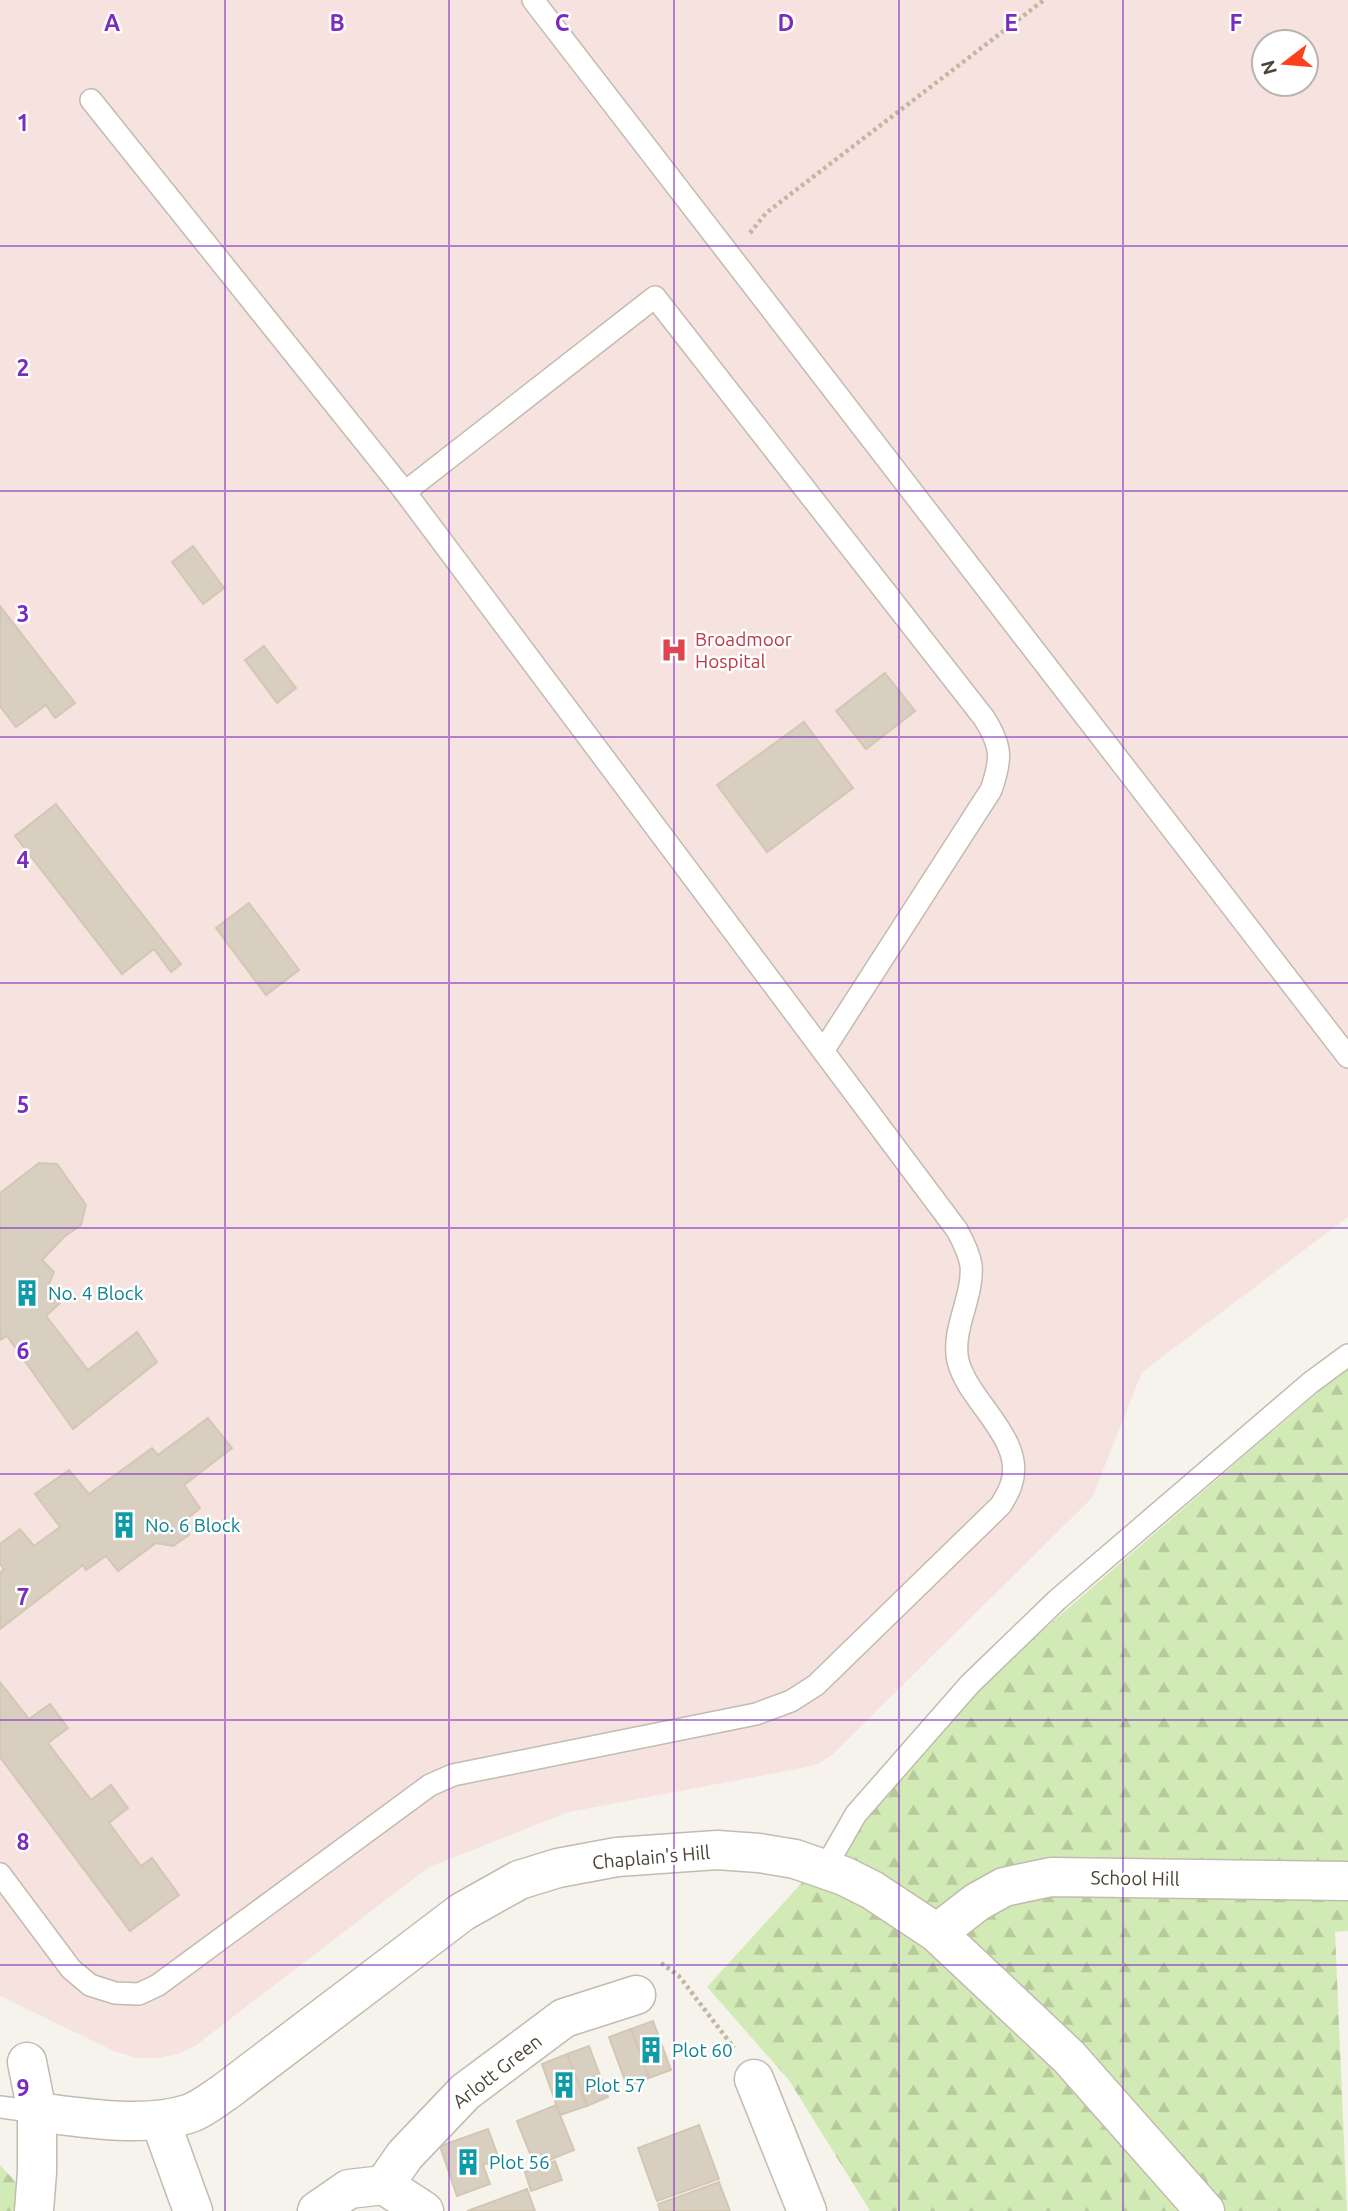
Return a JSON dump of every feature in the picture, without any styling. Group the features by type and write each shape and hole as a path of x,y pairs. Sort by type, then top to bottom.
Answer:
{"street":[{"name":"Chaplain's Hill","path":"37,2112 84,2118 160,2120 190,2113 225,2092 462,1912 519,1880 558,1868 617,1857 717,1850 759,1853 795,1859 825,1868 872,1889 937,1933 1069,2057 1205,2211"},
{"name":"School Hill","path":"937,1933 977,1902 1004,1887 1051,1877 1348,1881"},
{"name":"Arlott Green","path":"384,2185 405,2154 465,2092 564,2018 636,1995"},
{"path":"27,2063 37,2112 34,2211"},
{"path":"754,2079 807,2211"},
{"path":"160,2120 166,2143 193,2211"},
{"path":"317,2211 349,2189 384,2185 424,2211"}],"lane":[{"path":"533,0 1348,1057"},
{"path":"0,1874 71,1969 80,1977 90,1984 115,1993 139,1994 158,1986 430,1784 453,1775 756,1714 791,1700 816,1685 1001,1505 1012,1484 1013,1460 1006,1440 961,1371 957,1357 958,1338 971,1282 971,1264 957,1230 405,492 91,100"},
{"path":"405,492 655,297 984,718 996,737 1000,751 991,790 823,1051"},
{"path":"825,1868 856,1814 970,1684 1057,1600 1310,1383 1348,1355"},
{"path":"0,2107 37,2112"}],"path":[{"path":"732,256 766,213 1044,0"}],"shaded area":[{"name":"Broadmoor Hospital","path":"0,0 1348,0 1348,1217 1142,1372 1092,1498 833,1754 818,1764 802,1768 569,1812 429,1867 195,2046 178,2054 158,2058 138,2058 116,2052 0,1996"}],"green space":[{"path":"1348,1366 1348,1931 1335,1932 1347,2211 870,2211 789,2080 707,1987 989,1677"},
{"path":"0,2165 22,2189 17,2211 0,2211"}],"building":[{"path":"193,546 224,588 203,604 172,562"},
{"path":"0,606 75,703 55,718 46,705 16,727 0,706"},
{"path":"264,646 296,688 277,703 245,660"},
{"path":"885,673 915,711 866,749 836,711"},
{"path":"804,722 853,788 767,852 717,785"},
{"path":"56,804 181,964 171,972 154,949 122,974 15,836"},
{"path":"249,903 299,970 266,995 216,928"},
{"name":"No. 4 Block","path":"39,1163 57,1164 86,1205 81,1225 64,1237 42,1260 54,1272 49,1284 60,1303 46,1316 88,1370 137,1332 157,1362 73,1429 7,1336 0,1340 0,1193"},
{"name":"No. 6 Block","path":"208,1418 232,1448 184,1485 200,1508 189,1517 189,1535 173,1546 156,1543 118,1571 106,1556 86,1570 83,1565 0,1629 0,1573 4,1569 0,1564 0,1544 20,1529 34,1546 60,1527 35,1494 69,1470 89,1494 152,1448 158,1455"},
{"path":"0,1682 29,1719 50,1704 68,1728 48,1743 91,1800 111,1785 128,1808 109,1823 141,1866 152,1858 179,1895 130,1931 0,1757"},
{"name":"Plot 60","path":"653,2021 671,2070 649,2078 631,2029"},
{"path":"631,2029 649,2078 627,2086 609,2037"},
{"path":"589,2046 608,2097 587,2106 567,2054"},
{"name":"Plot 57","path":"567,2054 587,2106 560,2115 542,2064"},
{"path":"556,2105 574,2150 535,2166 517,2121"},
{"path":"699,2125 719,2179 657,2201 638,2148"},
{"name":"Plot 56","path":"488,2129 499,2159 483,2165 490,2184 457,2196 440,2146"},
{"path":"555,2161 562,2180 531,2191 525,2172"},
{"path":"719,2182 730,2211 660,2211 658,2204"},
{"path":"527,2189 535,2211 467,2211"}],"place":[{"name":"Broadmoor Hospital","path":"674,650"},
{"name":"No. 4 Block","path":"27,1293"},
{"name":"No. 6 Block","path":"124,1525"},
{"name":"Plot 60","path":"651,2050"},
{"name":"Plot 57","path":"564,2085"},
{"name":"Plot 56","path":"468,2162"}]}
